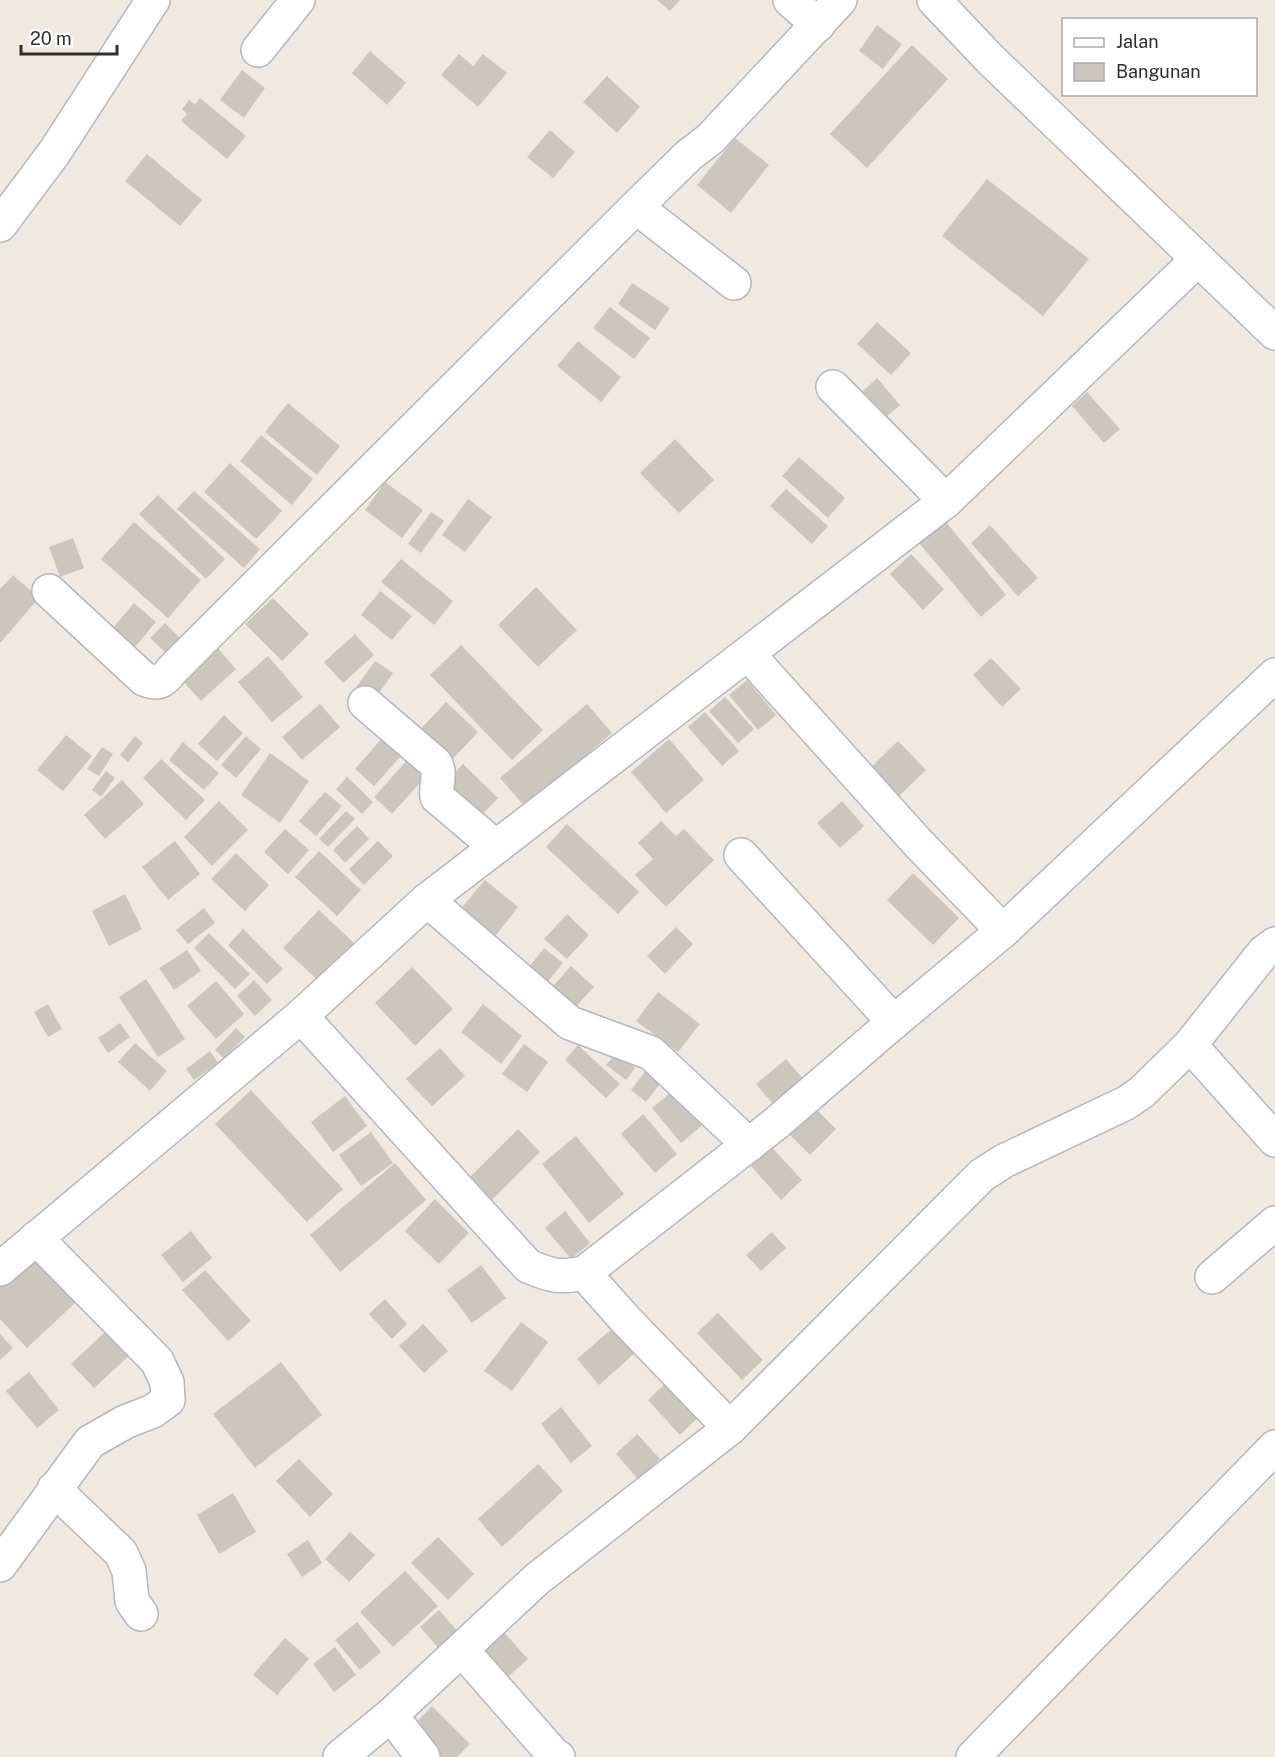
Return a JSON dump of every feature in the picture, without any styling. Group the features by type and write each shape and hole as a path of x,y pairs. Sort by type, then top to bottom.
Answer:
{"street":[{"path":"0,225 54,153 153,0"},
{"path":"258,50 298,0"},
{"path":"790,0 818,25"},
{"path":"49,591 144,679 154,683 163,681 636,207 689,155 710,139 840,0"},
{"path":"934,0 990,59 1275,332"},
{"path":"636,207 734,284"},
{"path":"0,1269 301,1017 427,900 946,501 1198,259"},
{"path":"833,387 946,501"},
{"path":"748,654 918,843 1003,931"},
{"path":"301,1017 528,1266 550,1276 564,1277 584,1273 774,1125 1003,931 1275,675"},
{"path":"365,703 435,763 439,770 437,797 496,847"},
{"path":"741,855 894,1022"},
{"path":"427,900 570,1023 651,1053 749,1145"},
{"path":"340,1757 391,1715 537,1579 730,1428 982,1175 1004,1161 1134,1098 1190,1045 1264,952 1275,944"},
{"path":"1190,1045 1275,1140"},
{"path":"1212,1277 1275,1223"},
{"path":"0,1565 90,1442 125,1422 153,1411 168,1400 168,1382 157,1360 36,1238"},
{"path":"584,1273 730,1428"},
{"path":"973,1757 1275,1447"},
{"path":"54,1489 121,1553 129,1570 132,1600 141,1614"},
{"path":"462,1650 539,1739 558,1757"},
{"path":"391,1715 423,1757"}],"building":[{"path":"657,0 680,0 670,11"},
{"path":"877,25 902,44 883,69 859,51"},
{"path":"912,45 948,79 867,168 830,134"},
{"path":"370,51 406,83 387,105 352,73"},
{"path":"459,54 473,66 483,54 507,73 478,107 441,75"},
{"path":"242,70 265,88 244,118 220,100"},
{"path":"607,76 640,107 617,133 583,102"},
{"path":"200,98 246,136 227,159 181,121 187,114 182,109 189,100 195,105"},
{"path":"550,130 575,152 553,178 527,157"},
{"path":"735,138 769,165 731,213 697,185"},
{"path":"147,154 202,200 180,226 125,181"},
{"path":"987,179 1089,259 1043,316 942,236"},
{"path":"632,283 670,308 655,330 618,304"},
{"path":"610,307 650,338 634,359 593,328"},
{"path":"877,322 911,353 891,375 857,344"},
{"path":"578,341 621,377 601,402 557,366"},
{"path":"877,378 900,405 876,426 853,400"},
{"path":"1087,392 1120,429 1104,443 1072,406"},
{"path":"288,403 340,446 317,475 265,432"},
{"path":"261,435 313,479 292,505 240,461"},
{"path":"675,439 714,480 679,513 640,473"},
{"path":"799,457 845,498 828,518 782,476"},
{"path":"230,463 282,511 256,539 204,492"},
{"path":"385,482 423,510 402,538 365,510"},
{"path":"786,489 828,526 812,544 770,506"},
{"path":"194,491 260,549 244,568 177,509"},
{"path":"158,495 225,559 206,579 139,514"},
{"path":"468,499 492,517 465,552 442,535"},
{"path":"431,512 444,521 421,553 408,544"},
{"path":"941,516 1006,595 981,617 915,538"},
{"path":"134,522 201,580 168,618 101,559"},
{"path":"990,525 1038,578 1018,596 971,543"},
{"path":"73,538 84,568 60,577 49,547"},
{"path":"911,554 944,589 923,610 890,574"},
{"path":"401,559 453,601 434,625 381,582"},
{"path":"13,575 39,598 0,643 0,589"},
{"path":"536,587 577,630 538,667 498,625"},
{"path":"380,591 412,616 392,640 361,615"},
{"path":"273,598 309,634 282,661 245,624"},
{"path":"134,603 156,622 134,648 112,629"},
{"path":"165,623 185,643 171,658 150,638"},
{"path":"355,634 374,655 343,683 324,662"},
{"path":"214,644 236,669 201,701 179,677"},
{"path":"461,645 543,730 512,760 430,675"},
{"path":"268,656 303,697 272,722 238,682"},
{"path":"991,658 1021,689 1002,707 973,675"},
{"path":"375,661 393,673 373,702 355,689"},
{"path":"747,680 776,715 758,730 729,695"},
{"path":"725,697 754,729 738,743 709,711"},
{"path":"446,702 478,732 448,764 416,734"},
{"path":"320,704 340,727 302,760 282,737"},
{"path":"587,704 612,733 525,807 500,778"},
{"path":"705,712 739,751 722,766 688,727"},
{"path":"224,715 243,733 217,761 198,744"},
{"path":"66,735 92,756 63,791 37,770"},
{"path":"135,736 143,743 128,762 120,755"},
{"path":"246,736 261,749 236,778 221,765"},
{"path":"384,736 403,754 374,786 355,769"},
{"path":"669,739 704,780 666,813 631,772"},
{"path":"898,741 926,770 894,801 866,772"},
{"path":"183,742 219,773 204,790 169,760"},
{"path":"102,747 113,754 99,776 87,769"},
{"path":"270,753 309,781 280,823 241,795"},
{"path":"409,758 427,775 392,814 374,797"},
{"path":"161,759 205,800 186,820 143,778"},
{"path":"463,764 498,798 475,822 440,789"},
{"path":"106,771 115,778 101,797 92,790"},
{"path":"347,777 373,802 362,814 336,789"},
{"path":"122,780 144,804 105,839 84,815"},
{"path":"325,792 342,806 316,836 299,821"},
{"path":"219,801 248,830 212,866 184,837"},
{"path":"842,801 864,826 840,848 817,823"},
{"path":"346,811 355,819 328,847 319,839"},
{"path":"661,821 676,836 684,829 714,860 666,907 635,875 653,859 638,843"},
{"path":"567,824 639,892 618,914 546,847"},
{"path":"357,826 369,839 345,863 333,850"},
{"path":"285,829 309,850 288,874 264,852"},
{"path":"175,841 200,874 168,900 142,867"},
{"path":"378,841 393,856 364,885 349,869"},
{"path":"319,851 361,890 337,916 295,877"},
{"path":"236,853 269,885 245,911 211,879"},
{"path":"913,873 959,918 933,945 887,900"},
{"path":"485,880 518,907 493,939 459,911"},
{"path":"125,894 142,929 109,946 92,911"},
{"path":"204,908 215,923 188,944 176,930"},
{"path":"319,910 359,948 324,986 283,948"},
{"path":"567,914 589,935 567,959 544,939"},
{"path":"676,927 693,944 665,974 647,956"},
{"path":"243,929 283,969 267,984 228,945"},
{"path":"209,933 250,974 235,989 194,948"},
{"path":"544,948 563,963 544,986 526,971"},
{"path":"187,950 201,971 174,990 159,968"},
{"path":"571,966 594,987 569,1014 547,993"},
{"path":"412,967 453,1009 415,1046 375,1003"},
{"path":"146,979 185,1039 158,1057 119,997"},
{"path":"254,980 272,1000 255,1016 237,996"},
{"path":"216,981 244,1014 216,1039 187,1006"},
{"path":"658,992 700,1024 678,1052 636,1021"},
{"path":"48,1004 62,1029 48,1037 34,1012"},
{"path":"483,1004 522,1036 501,1064 461,1032"},
{"path":"120,1023 130,1037 108,1053 98,1038"},
{"path":"236,1028 245,1037 224,1058 215,1050"},
{"path":"135,1043 167,1071 150,1091 118,1062"},
{"path":"524,1044 548,1062 527,1092 502,1074"},
{"path":"578,1045 620,1084 606,1098 565,1060"},
{"path":"440,1048 465,1076 432,1106 406,1079"},
{"path":"210,1051 218,1063 194,1080 186,1069"},
{"path":"616,1053 635,1068 626,1080 606,1065"},
{"path":"786,1059 804,1080 775,1106 756,1084"},
{"path":"648,1068 663,1080 646,1102 631,1090"},
{"path":"676,1088 705,1123 681,1143 652,1108"},
{"path":"251,1090 343,1189 307,1222 215,1124"},
{"path":"345,1096 367,1126 333,1152 311,1122"},
{"path":"810,1103 836,1129 810,1155 784,1129"},
{"path":"643,1114 677,1154 655,1173 621,1134"},
{"path":"518,1129 540,1152 490,1202 468,1179"},
{"path":"371,1132 393,1163 361,1186 339,1155"},
{"path":"576,1136 624,1194 589,1223 542,1164"},
{"path":"766,1141 802,1180 781,1200 745,1159"},
{"path":"395,1163 426,1200 340,1272 310,1235"},
{"path":"435,1199 469,1233 439,1264 405,1231"},
{"path":"565,1211 590,1243 571,1259 545,1228"},
{"path":"191,1231 212,1258 183,1282 161,1255"},
{"path":"772,1232 786,1248 761,1271 746,1255"},
{"path":"32,1254 76,1302 27,1348 0,1319 0,1283"},
{"path":"481,1265 506,1298 472,1323 447,1290"},
{"path":"205,1270 251,1321 228,1341 182,1290"},
{"path":"385,1299 407,1324 392,1339 369,1314"},
{"path":"718,1313 763,1360 742,1380 697,1333"},
{"path":"521,1322 548,1342 512,1391 484,1371"},
{"path":"423,1324 448,1351 424,1373 399,1346"},
{"path":"614,1327 636,1352 599,1385 577,1359"},
{"path":"107,1330 130,1355 94,1388 71,1364"},
{"path":"0,1334 13,1348 0,1360"},
{"path":"281,1362 322,1415 255,1468 213,1414"},
{"path":"29,1372 59,1410 37,1428 6,1391"},
{"path":"672,1377 705,1411 680,1435 648,1400"},
{"path":"561,1407 592,1446 571,1463 541,1424"},
{"path":"637,1434 660,1459 638,1479 616,1454"},
{"path":"299,1459 333,1494 310,1517 276,1481"},
{"path":"538,1464 563,1491 502,1547 478,1519"},
{"path":"233,1493 256,1532 219,1554 197,1515"},
{"path":"350,1532 375,1555 349,1582 325,1559"},
{"path":"438,1537 474,1574 448,1600 411,1563"},
{"path":"308,1540 322,1563 302,1577 287,1554"},
{"path":"405,1571 438,1606 393,1647 360,1612"},
{"path":"439,1610 460,1634 441,1651 420,1627"},
{"path":"357,1622 381,1652 360,1670 335,1640"},
{"path":"502,1630 528,1659 500,1684 474,1655"},
{"path":"285,1638 309,1659 277,1695 253,1675"},
{"path":"335,1647 356,1675 334,1692 313,1664"},
{"path":"432,1706 470,1744 457,1757 439,1757 410,1729"}]}
